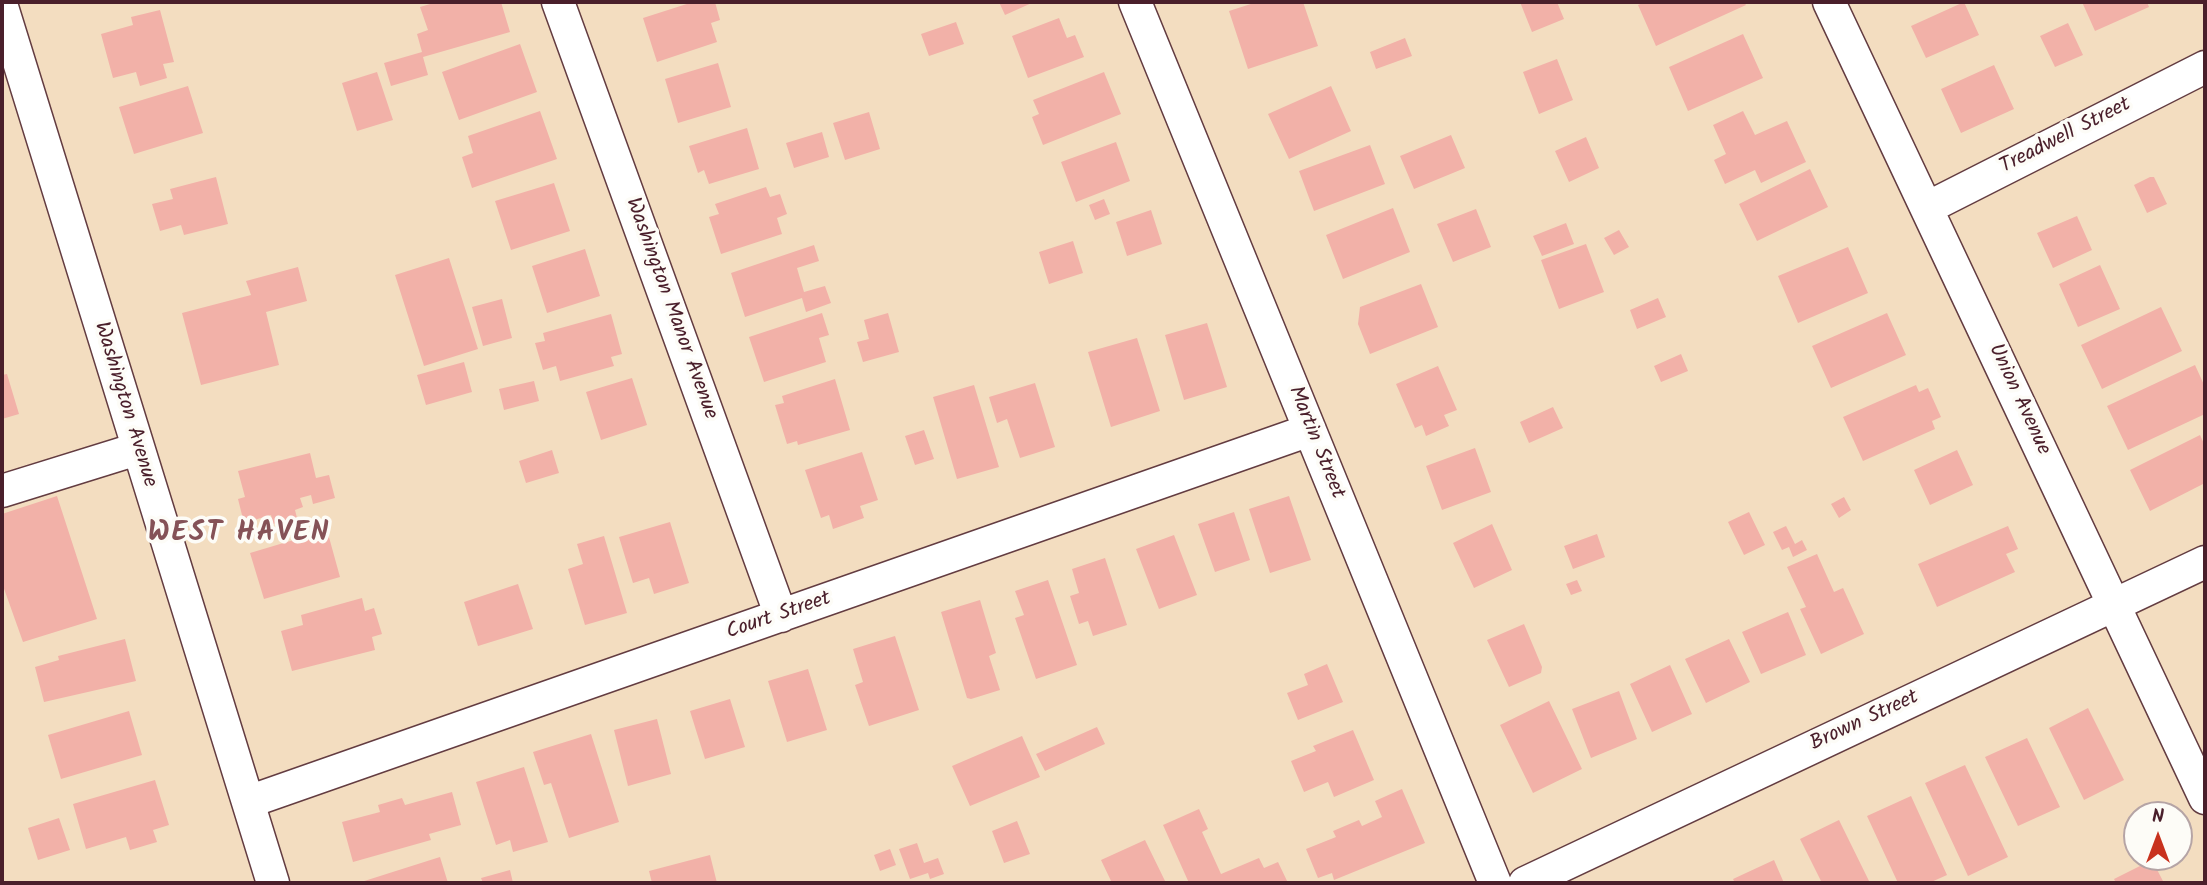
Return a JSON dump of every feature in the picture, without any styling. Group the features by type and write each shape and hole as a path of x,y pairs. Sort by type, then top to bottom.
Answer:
{"street":[{"name":"Washington Manor Avenue","path":"558,2 781,616"},
{"name":"Martin Street","path":"1135,2 1495,883"},
{"name":"Union Avenue","path":"1829,2 2205,798"},
{"name":"Washington Avenue","path":"2,6 248,802 269,882"},
{"name":"Treadwell Street","path":"1927,208 2205,67"},
{"name":"Court Street","path":"248,802 1310,430"},
{"path":"2,491 137,449"},
{"name":"Brown Street","path":"1525,883 2205,562"}],"building":[{"path":"437,2 501,2 510,32 423,57 428,75 391,86 384,63 422,52 417,34 428,30 420,7"},
{"path":"693,2 715,2 720,20 711,23 717,42 657,62 643,18"},
{"path":"999,2 1034,2 1005,15"},
{"path":"1257,2 1303,2 1318,46 1248,69 1229,11"},
{"path":"1520,2 1557,2 1564,19 1532,32"},
{"path":"1645,2 1744,2 1746,5 1656,46 1638,5"},
{"path":"1964,2 1979,35 1926,58 1911,26"},
{"path":"2082,2 2147,2 2149,7 2095,31"},
{"path":"160,10 174,62 163,64 167,78 140,86 136,72 113,78 101,34 133,25 131,17"},
{"path":"1059,18 1067,38 1075,35 1084,57 1028,78 1012,36"},
{"path":"956,22 964,44 929,56 921,34"},
{"path":"2068,23 2083,55 2055,67 2040,36"},
{"path":"1743,34 1763,78 1688,111 1669,67"},
{"path":"1405,38 1412,56 1376,69 1370,52"},
{"path":"520,44 537,92 459,120 442,72"},
{"path":"1557,59 1573,100 1539,114 1523,72"},
{"path":"718,63 731,107 678,123 665,79"},
{"path":"1994,65 2014,109 1961,133 1941,89"},
{"path":"377,72 393,120 357,131 342,83"},
{"path":"1104,72 1121,114 1043,145 1032,117 1039,114 1033,100"},
{"path":"188,86 203,133 134,154 119,107"},
{"path":"1331,86 1351,131 1289,159 1268,114"},
{"path":"540,111 557,159 472,188 462,157 473,153 468,136"},
{"path":"1743,111 1755,135 1787,121 1806,162 1761,183 1755,170 1725,184 1714,160 1726,154 1713,125"},
{"path":"869,112 880,149 845,160 833,123"},
{"path":"747,128 759,169 709,184 704,170 698,173 689,146"},
{"path":"822,132 829,157 794,168 786,143"},
{"path":"1451,135 1465,168 1414,189 1400,156"},
{"path":"1586,137 1599,168 1569,182 1555,151"},
{"path":"1116,142 1130,181 1076,202 1061,162"},
{"path":"1370,145 1385,184 1314,211 1299,171"},
{"path":"1810,169 1828,207 1757,241 1739,204"},
{"path":"216,177 228,224 184,235 181,225 160,231 152,204 173,199 170,189"},
{"path":"2154,177 2167,204 2147,213 2134,185"},
{"path":"554,183 570,231 511,250 495,201"},
{"path":"766,187 770,197 780,194 787,214 777,218 782,234 721,254 709,217 719,214 715,204"},
{"path":"1104,199 1110,214 1095,220 1089,205"},
{"path":"1393,208 1410,252 1343,279 1326,235"},
{"path":"1476,209 1491,247 1453,262 1437,224"},
{"path":"1151,210 1162,244 1127,256 1116,222"},
{"path":"2077,216 2092,250 2053,268 2037,233"},
{"path":"1566,223 1574,244 1542,256 1533,236"},
{"path":"1619,230 1629,247 1614,255 1604,238"},
{"path":"1073,241 1083,273 1049,284 1039,252"},
{"path":"1586,244 1604,292 1559,309 1541,260"},
{"path":"814,245 819,261 797,268 804,292 825,286 831,303 806,312 802,298 745,317 731,273"},
{"path":"1848,247 1868,293 1798,323 1778,276"},
{"path":"585,249 600,296 547,313 532,266"},
{"path":"449,258 478,349 424,366 395,275"},
{"path":"2100,265 2120,309 2078,327 2059,284"},
{"path":"298,267 307,301 266,312 279,365 201,385 182,313 251,295 246,281"},
{"path":"1421,284 1438,327 1370,354 1358,324 1360,307"},
{"path":"1658,298 1666,317 1637,329 1630,310"},
{"path":"502,299 512,338 483,346 472,307"},
{"path":"2161,307 2182,351 2102,389 2081,345"},
{"path":"822,313 829,335 819,338 826,362 764,382 749,337"},
{"path":"888,313 899,352 863,362 857,342 869,339 864,320"},
{"path":"1887,313 1906,355 1831,388 1812,346"},
{"path":"611,314 622,354 611,357 614,366 560,381 556,366 543,370 535,343 545,341 543,333"},
{"path":"1207,323 1227,387 1184,400 1165,335"},
{"path":"1137,338 1160,411 1111,427 1088,352"},
{"path":"1681,354 1688,371 1661,382 1654,366"},
{"path":"464,362 472,392 426,405 417,375"},
{"path":"2195,365 2205,387 2205,414 2128,450 2107,406"},
{"path":"1438,366 1457,410 1444,415 1449,426 1426,436 1422,425 1415,428 1396,384"},
{"path":"7,374 19,414 2,419 2,375"},
{"path":"632,378 647,425 601,440 586,392"},
{"path":"835,379 850,430 798,445 797,441 787,444 775,405 784,403 782,396"},
{"path":"534,381 539,401 504,410 499,389"},
{"path":"1035,383 1055,447 1020,458 1007,419 997,423 989,397"},
{"path":"974,385 999,467 957,479 933,397"},
{"path":"1916,385 1919,392 1928,388 1941,417 1932,421 1935,429 1863,461 1843,417"},
{"path":"1553,407 1563,428 1529,443 1520,422"},
{"path":"924,430 934,459 915,465 905,436"},
{"path":"2200,435 2205,446 2205,483 2150,511 2130,470"},
{"path":"1475,448 1491,492 1442,510 1426,466"},
{"path":"552,450 559,473 526,483 519,461"},
{"path":"1957,450 1973,485 1930,505 1914,470"},
{"path":"862,452 878,500 860,506 864,518 833,529 829,515 821,518 805,470"},
{"path":"310,453 316,478 329,475 335,498 313,504 311,495 300,498 303,507 295,510 297,518 273,524 271,515 244,523 238,499 245,497 238,471"},
{"path":"57,496 97,619 23,642 2,583 2,514"},
{"path":"1289,496 1311,560 1270,573 1249,509"},
{"path":"1844,497 1851,510 1839,518 1831,504"},
{"path":"1234,512 1250,560 1215,572 1198,524"},
{"path":"1749,512 1765,545 1744,555 1728,522"},
{"path":"670,522 689,583 654,594 649,578 633,583 619,537"},
{"path":"1492,524 1512,570 1474,588 1453,543"},
{"path":"1786,526 1795,544 1802,540 1807,550 1793,557 1789,547 1782,550 1773,532"},
{"path":"2008,526 2018,549 2006,554 2015,572 1937,607 1918,564"},
{"path":"327,530 340,577 264,599 250,553"},
{"path":"1597,534 1605,557 1573,569 1564,546"},
{"path":"1174,535 1197,595 1159,609 1136,549"},
{"path":"604,536 627,613 585,625 568,569 583,564 577,544"},
{"path":"1817,554 1834,592 1843,588 1864,634 1821,654 1800,609 1806,607 1787,567"},
{"path":"1105,558 1127,625 1093,636 1088,621 1079,624 1070,596 1079,593 1072,569"},
{"path":"1048,580 1077,665 1036,679 1015,618 1024,615 1015,591"},
{"path":"1577,580 1582,591 1571,595 1566,584"},
{"path":"518,584 533,629 478,646 464,602"},
{"path":"362,598 365,611 374,608 382,634 372,637 375,650 292,671 281,631 303,625 301,615"},
{"path":"980,600 996,653 989,656 1000,690 971,699 967,698 941,612"},
{"path":"1788,612 1806,655 1761,674 1742,632"},
{"path":"1524,624 1542,667 1541,673 1509,687 1487,640"},
{"path":"895,636 919,710 869,726 855,685 863,682 853,649"},
{"path":"125,639 136,681 44,702 35,667 59,660 58,656"},
{"path":"1729,639 1750,682 1706,703 1685,659"},
{"path":"1327,664 1343,702 1298,720 1287,693 1308,685 1304,674"},
{"path":"1670,665 1692,714 1652,732 1630,684"},
{"path":"808,669 827,730 787,742 768,681"},
{"path":"1619,691 1637,739 1591,758 1572,709"},
{"path":"730,699 745,747 705,759 690,711"},
{"path":"1549,701 1582,769 1533,793 1500,725"},
{"path":"2088,708 2124,780 2084,800 2049,728"},
{"path":"129,711 142,755 61,779 48,735"},
{"path":"657,719 671,774 628,786 614,730"},
{"path":"1097,727 1105,744 1045,771 1036,754"},
{"path":"1353,730 1374,780 1334,797 1328,782 1304,792 1291,761 1316,751 1313,746"},
{"path":"591,734 619,822 569,838 551,783 544,785 533,752"},
{"path":"1022,736 1040,777 970,806 952,766"},
{"path":"2027,738 2060,807 2018,826 1985,757"},
{"path":"1965,765 2008,857 1968,876 1925,783"},
{"path":"524,767 548,842 513,852 510,840 496,845 476,782"},
{"path":"155,780 169,825 153,830 157,842 130,850 126,837 86,849 73,804"},
{"path":"1402,789 1425,843 1334,880 1332,873 1318,878 1306,849 1336,837 1333,831 1359,820 1362,826 1382,817 1375,801"},
{"path":"452,792 461,825 429,834 431,840 353,862 342,822 380,812 378,805 402,798 405,805"},
{"path":"1911,796 1947,875 1929,883 1898,883 1867,816"},
{"path":"1199,809 1208,829 1202,832 1221,874 1259,858 1264,868 1278,862 1288,883 1189,883 1163,825"},
{"path":"59,818 70,850 38,860 28,828"},
{"path":"1839,820 1870,883 1822,883 1800,839"},
{"path":"1017,821 1030,854 1004,863 992,831"},
{"path":"1145,840 1166,883 1112,883 1101,860"},
{"path":"917,843 924,863 938,858 944,874 930,879 928,873 910,879 899,849"},
{"path":"890,849 896,865 880,871 874,855"},
{"path":"710,855 717,883 652,883 649,871"},
{"path":"440,857 448,883 358,883"},
{"path":"1774,860 1784,883 1735,883 1733,879"},
{"path":"510,870 513,883 483,883 481,878"},
{"path":"2130,871 2158,871 2164,883 2116,883 2114,879"}],"district":[{"name":"WEST HAVEN","path":"239,535"}]}
